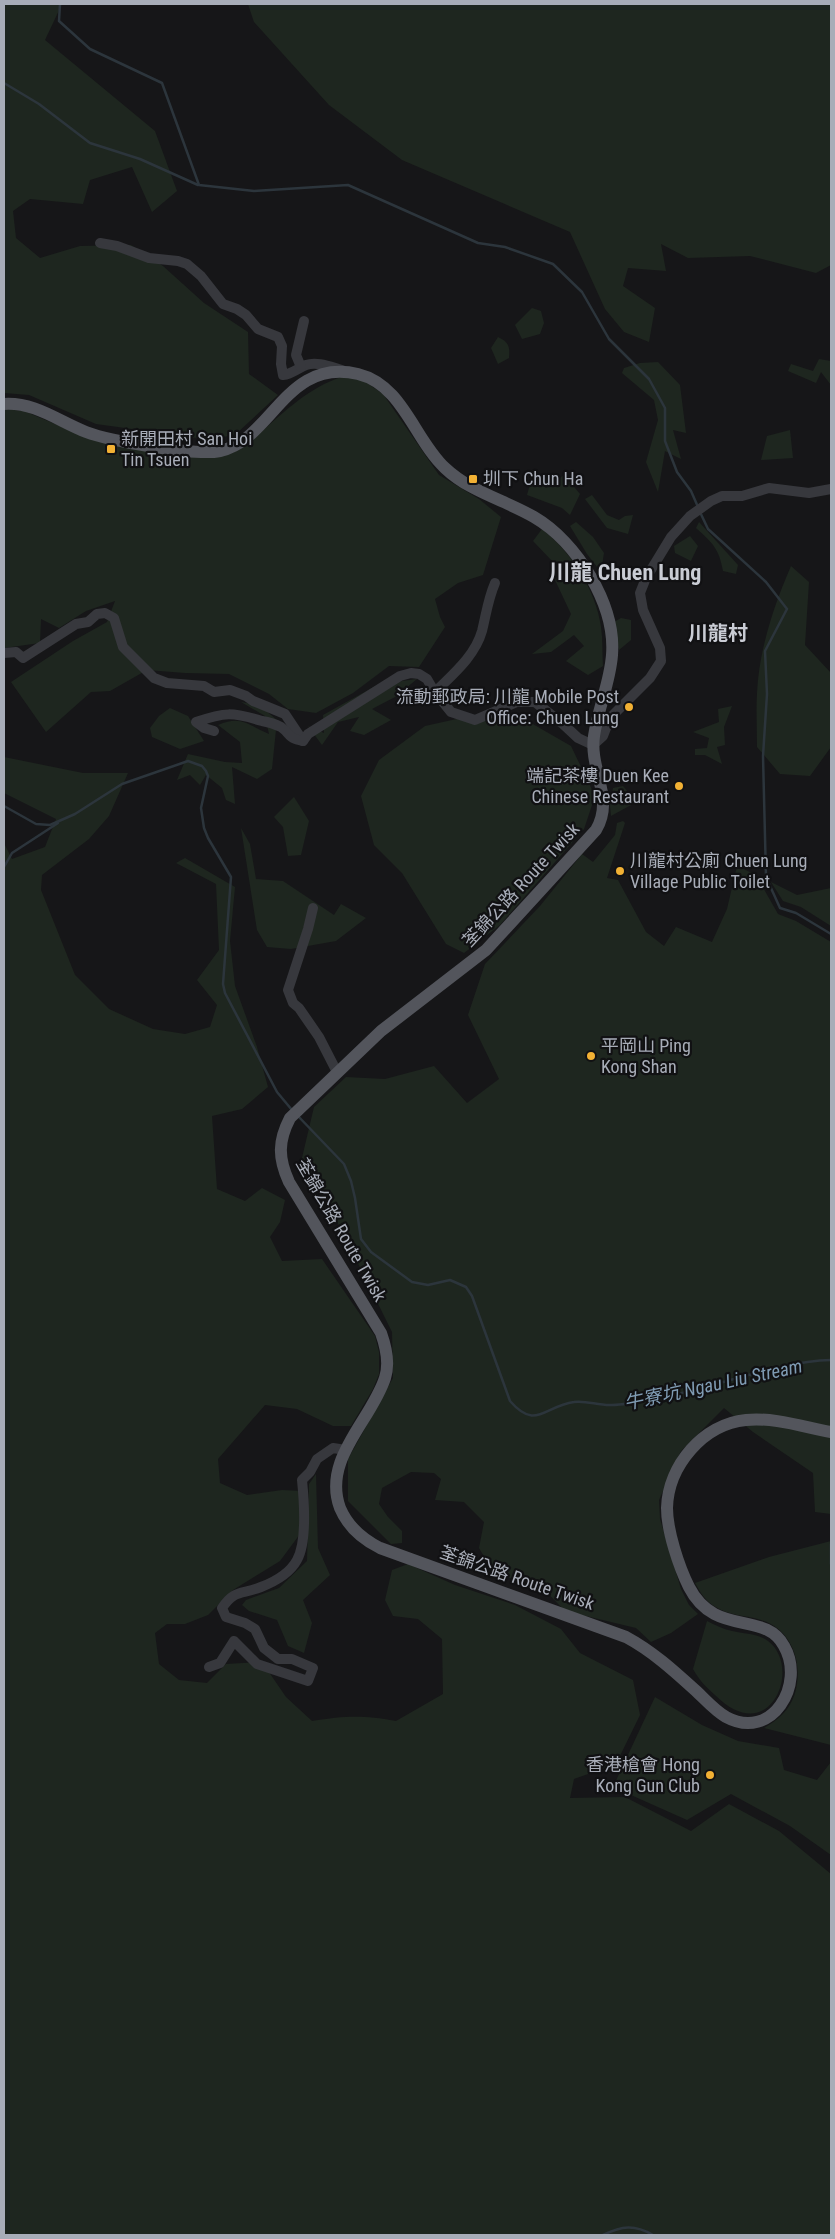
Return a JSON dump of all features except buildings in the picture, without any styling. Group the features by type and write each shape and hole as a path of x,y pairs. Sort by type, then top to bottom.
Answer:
{"main road":[{"name":"荃錦公路 Route Twisk","path":"4,404 34,408 86,432 113,439 196,451 216,451 228,448 241,441 292,391 308,380 324,374 348,372 368,378 388,390 433,455 446,470 469,486 522,510 545,524 564,540 583,566 604,603 612,638 610,668 593,745 595,769 604,808 602,819 593,834 486,950 388,1024 290,1118 283,1132 280,1147 283,1170 303,1207 381,1333 386,1350 388,1363 383,1384 346,1450 338,1470 337,1496 349,1524 368,1542 401,1556 626,1637 659,1658 726,1717 749,1723 770,1716 785,1699 790,1680 788,1655 782,1642 774,1633 761,1627 720,1618 708,1611 693,1595 676,1552 669,1523 668,1496 672,1482 696,1443 711,1431 725,1424 746,1420 774,1421 831,1432"}],"street":[{"path":"100,243 117,246 149,258 178,261 187,264 201,276 223,304 244,314 258,329 278,337 282,346 281,364 284,375 290,374 301,367 316,364 348,372"},
{"path":"301,367 296,355 304,321"},
{"path":"303,741 308,734 400,676 411,673 419,674 427,679 451,712 476,720 517,702 535,702 551,713 578,738 593,745 603,736 610,718 650,678 661,661 660,648 643,610 640,593 646,578 671,536 690,516 710,501 722,496 742,496 769,488 809,493 831,489"},
{"path":"436,692 473,651 482,632 494,583"},
{"path":"4,653 16,652 23,658 76,624 88,622 98,614 105,613 114,618 123,647 154,678 167,683 204,686 214,692 230,690 246,696 253,701 285,714 303,741"},
{"path":"214,731 204,728 196,722 214,716 236,713 272,724 281,728 290,738 303,741"},
{"path":"313,908 308,930 288,990 293,1003 299,1008 319,1037 338,1072"},
{"path":"209,1667 220,1663 234,1641 257,1664 308,1680 313,1668 292,1659 278,1659 264,1648 255,1629 226,1617 222,1608 231,1596 276,1581 296,1561 301,1551 305,1508 302,1480 310,1472 317,1459 333,1448 346,1450"}],"shaded area":[{"path":"4,4 62,4 45,40 155,131 177,191 152,212 132,167 90,180 83,204 30,199 13,211 16,238 40,258 80,246 131,245 163,266 204,303 248,332 249,374 278,395 236,434 212,440 96,424 29,395 4,393"},
{"path":"248,4 831,4 831,265 816,273 750,256 688,258 661,244 666,271 628,268 623,286 655,308 649,342 624,332 605,309 570,232 402,160 329,105 254,22"},
{"path":"532,308 541,311 544,323 540,334 522,339 515,325"},
{"path":"498,337 507,343 509,358 498,364 491,348"},
{"path":"819,359 831,361 831,385 821,372 816,383 788,371 791,364 813,371"},
{"path":"658,362 680,385 686,433 673,430 681,459 665,451 658,492 646,462 658,420 654,400 622,373 624,368 640,363"},
{"path":"354,374 383,394 439,475 479,499 501,517 483,575 458,583 435,599 445,627 419,667 389,666 353,693 316,713 288,709 269,694 229,674 147,670 110,691 91,692 46,732 11,682 73,641 107,622 115,601 86,611 59,628 41,619 40,643 4,648 4,409 24,411 91,439 232,453 252,441 308,393 330,381"},
{"path":"790,430 793,458 761,460 767,436"},
{"path":"564,475 580,494 570,515 562,508 527,495 532,477 546,488"},
{"path":"592,495 607,515 619,520 625,516 633,515 628,534 607,528 585,499"},
{"path":"576,522 593,537 604,553 601,572 587,554 570,526"},
{"path":"699,522 738,565 736,574 723,571 714,547 696,528"},
{"path":"542,529 553,538 572,560 594,599 602,632 603,666 588,675 566,661 584,646 574,635 551,652 532,654 563,631 571,614 555,580 554,563 533,541"},
{"path":"690,536 698,546 691,561 675,553 674,546"},
{"path":"791,566 809,582 805,645 831,673 831,747 810,776 780,774 757,747 758,677 764,644 773,612"},
{"path":"621,618 631,620 631,640 619,650 614,622"},
{"path":"417,679 395,697 372,709 391,720 364,735 350,731 359,717 338,722 322,745 308,726 324,733 323,715 379,684"},
{"path":"241,702 259,705 277,720 272,769 257,779 232,767 235,804 226,800 222,788 206,775 200,785 190,775 177,780 188,754 225,762 242,763 240,742 218,725 239,721 269,734 265,716"},
{"path":"732,706 724,727 725,745 717,747 722,764 705,755 695,755 695,749 707,748 709,738 693,732 719,722 718,709"},
{"path":"170,708 188,716 204,741 180,749 152,737 150,728 159,716"},
{"path":"479,714 524,719 571,746 595,796 584,829 500,925 464,953 446,944 402,873 374,845 361,796 379,760 425,726"},
{"path":"4,757 83,773 128,773 109,816 89,839 42,875 41,890 75,975 109,1009 153,1029 185,1034 210,1027 217,1005 197,980 219,950 216,884 176,863 185,858 235,887 230,941 235,986 257,1047 268,1087 242,1109 212,1116 217,1189 245,1201 262,1188 285,1200 280,1222 270,1237 282,1261 322,1259 375,1336 379,1352 379,1374 373,1389 351,1426 333,1426 297,1409 265,1405 218,1459 220,1483 247,1495 282,1490 302,1491 300,1534 280,1561 233,1590 208,1615 185,1624 167,1624 155,1633 159,1664 179,1680 207,1683 226,1664 262,1662 286,1697 312,1721 354,1717 396,1721 443,1694 442,1639 418,1619 393,1616 385,1600 392,1570 408,1564 455,1585 515,1605 561,1629 580,1653 633,1680 640,1715 616,1764 574,1779 570,1798 625,1797 691,1831 729,1804 779,1831 831,1874 831,2235 4,2235 4,843 12,859 45,847 56,819 4,793"},
{"path":"623,786 634,799 631,805 611,816 610,806 613,788"},
{"path":"294,797 309,821 301,855 288,856 283,827 274,817"},
{"path":"623,821 625,823 607,878 618,880 646,932 664,946 676,927 712,942 727,909 737,866 756,875 778,914 796,921 831,942 831,1514 815,1512 813,1473 753,1432 724,1408 681,1451 659,1500 660,1519 681,1589 689,1605 698,1614 671,1633 651,1642 636,1628 565,1611 534,1579 496,1577 479,1548 484,1522 464,1502 435,1500 441,1479 434,1473 411,1472 382,1488 379,1504 388,1517 402,1531 402,1543 391,1544 348,1501 348,1459 393,1378 392,1332 340,1227 301,1162 314,1107 346,1077 385,1079 434,1066 467,1103 499,1079 468,1015 485,964 540,906 582,854 593,862 615,835 617,823"},
{"path":"241,828 250,844 256,879 283,881 334,915 341,904 366,918 336,941 291,949 267,947 257,930"},
{"path":"771,882 797,895 831,888 831,926 801,907 783,901"},
{"path":"316,1474 318,1548 330,1575 303,1600 312,1623 304,1653 288,1646 277,1620 249,1611 242,1605 246,1600 279,1588 307,1561 309,1484"},
{"path":"831,1541 831,1745 764,1728 782,1715 790,1705 795,1692 798,1674 795,1654 791,1645 786,1637 771,1624 755,1618 725,1612 714,1606 703,1596 695,1583 769,1557"},
{"path":"707,1621 729,1630 764,1638 778,1653 782,1668 781,1684 775,1698 765,1709 751,1713 735,1710 712,1692 695,1673 693,1669"},
{"name":"香港槍會 Hong Kong Gun Club","path":"655,1697 702,1725 738,1741 779,1748 784,1770 817,1780 831,1762 831,1855 790,1826 731,1794 687,1820 613,1787"}],"waterway":[{"path":"60,4 59,21 90,49 162,83 199,185 254,191 348,185 478,243 505,247 553,264 582,292 609,339 649,379 665,408 665,441 677,472 691,491 698,507"},
{"path":"4,83 39,104 90,143 140,159 198,185"},
{"path":"700,512 708,529 766,582 787,609 765,651 767,694 763,756 766,877 780,908 796,913 831,934"},
{"name":"牛寮坑 Ngau Liu Stream","path":"4,806 36,824 50,825 75,814 122,784 188,761 202,766 208,776 201,808 204,828 231,877 223,984 225,993 277,1092 292,1110"},
{"path":"4,867 12,853 58,823"},
{"name":"牛寮坑 Ngau Liu Stream","path":"297,1115 344,1164 355,1198 361,1239 371,1252 412,1282 428,1285 450,1280 466,1287 472,1296 510,1401 519,1410 527,1414 534,1416 574,1402 607,1405 638,1402 684,1393 790,1365 831,1360"},
{"path":"831,1544 831,1564"},
{"path":"603,2235 622,2228 640,2229 653,2235"}],"place":[{"name":"新開田村 San Hoi Tin Tsuen","path":"111,449"},
{"name":"圳下 Chun Ha","path":"473,479"},
{"name":"流動郵政局: 川龍 Mobile Post Office: Chuen Lung","path":"629,707"},
{"name":"端記茶樓 Duen Kee Chinese Restaurant","path":"679,786"},
{"name":"川龍村公廁 Chuen Lung Village Public Toilet","path":"620,871"},
{"name":"平岡山 Ping Kong Shan","path":"591,1056"},
{"name":"香港槍會 Hong Kong Gun Club","path":"710,1775"}],"district":[{"name":"川龍 Chuen Lung","path":"625,572"},
{"name":"川龍村","path":"718,633"}]}
